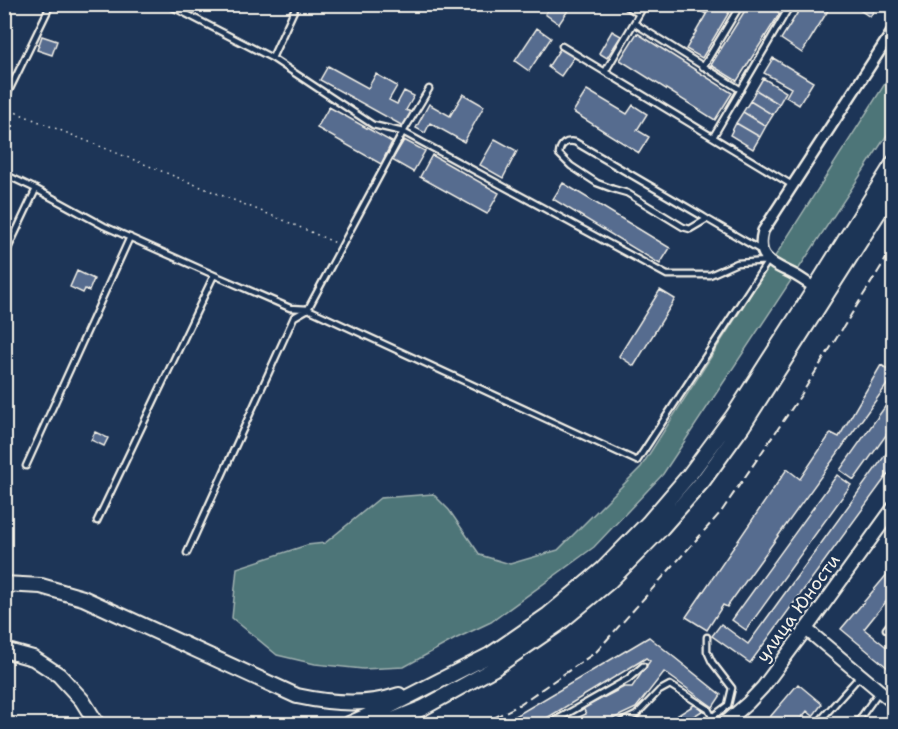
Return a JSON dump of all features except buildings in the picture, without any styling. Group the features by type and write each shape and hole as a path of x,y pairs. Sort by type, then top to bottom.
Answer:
{"main road":[{"path":"349,724 388,707 490,655 549,615 602,570 648,523 690,474 733,416 894,162"},
{"path":"383,724 423,708 493,669 548,631 610,581 660,530 703,481 742,427 894,188"},
{"path":"4,584 41,586 83,598 297,696 321,701 351,702 391,698 438,682"},
{"path":"4,650 33,658 59,675 82,700 97,724"}],"street":[{"path":"815,288 768,261 760,242 763,231 894,29"},
{"name":"улица Юности","path":"724,724 763,687 894,507"},
{"path":"806,629 894,703"}],"lane":[{"path":"4,101 51,4"},
{"path":"167,4 272,58 374,125 404,132 667,275 710,275 737,263 768,261"},
{"path":"272,58 297,4"},
{"path":"623,4 639,14"},
{"path":"605,72 645,4"},
{"path":"702,66 741,4"},
{"path":"779,4 788,10"},
{"path":"713,137 791,4"},
{"path":"634,24 741,90"},
{"path":"562,46 792,185"},
{"path":"187,553 294,317 308,309 429,89"},
{"path":"707,219 690,229 683,227 627,193 597,183 571,166 560,154 560,148 569,141 575,142 762,251"},
{"path":"4,174 104,226 290,308 308,309 638,460 768,261"},
{"path":"4,257 36,189"},
{"path":"27,466 130,237"},
{"path":"97,521 214,275"},
{"path":"894,619 886,629 894,635"},
{"path":"707,637 706,651 732,688 728,705 712,717"},
{"path":"549,724 628,680 643,666"},
{"path":"817,724 860,675"},
{"path":"617,724 636,714 659,691 670,685 708,709 716,724"},
{"path":"856,724 879,691"}],"path":[{"path":"4,108 342,246"}],"green space":[{"path":"893,71 893,126 663,474 594,547 491,622 404,667 363,669 315,664 277,655 232,618 237,568 307,545 325,543 380,498 433,494 449,510 480,555 510,564 558,550 641,467"}],"railway":[{"path":"482,724 517,706 596,652 721,512 801,395 894,246"}]}
